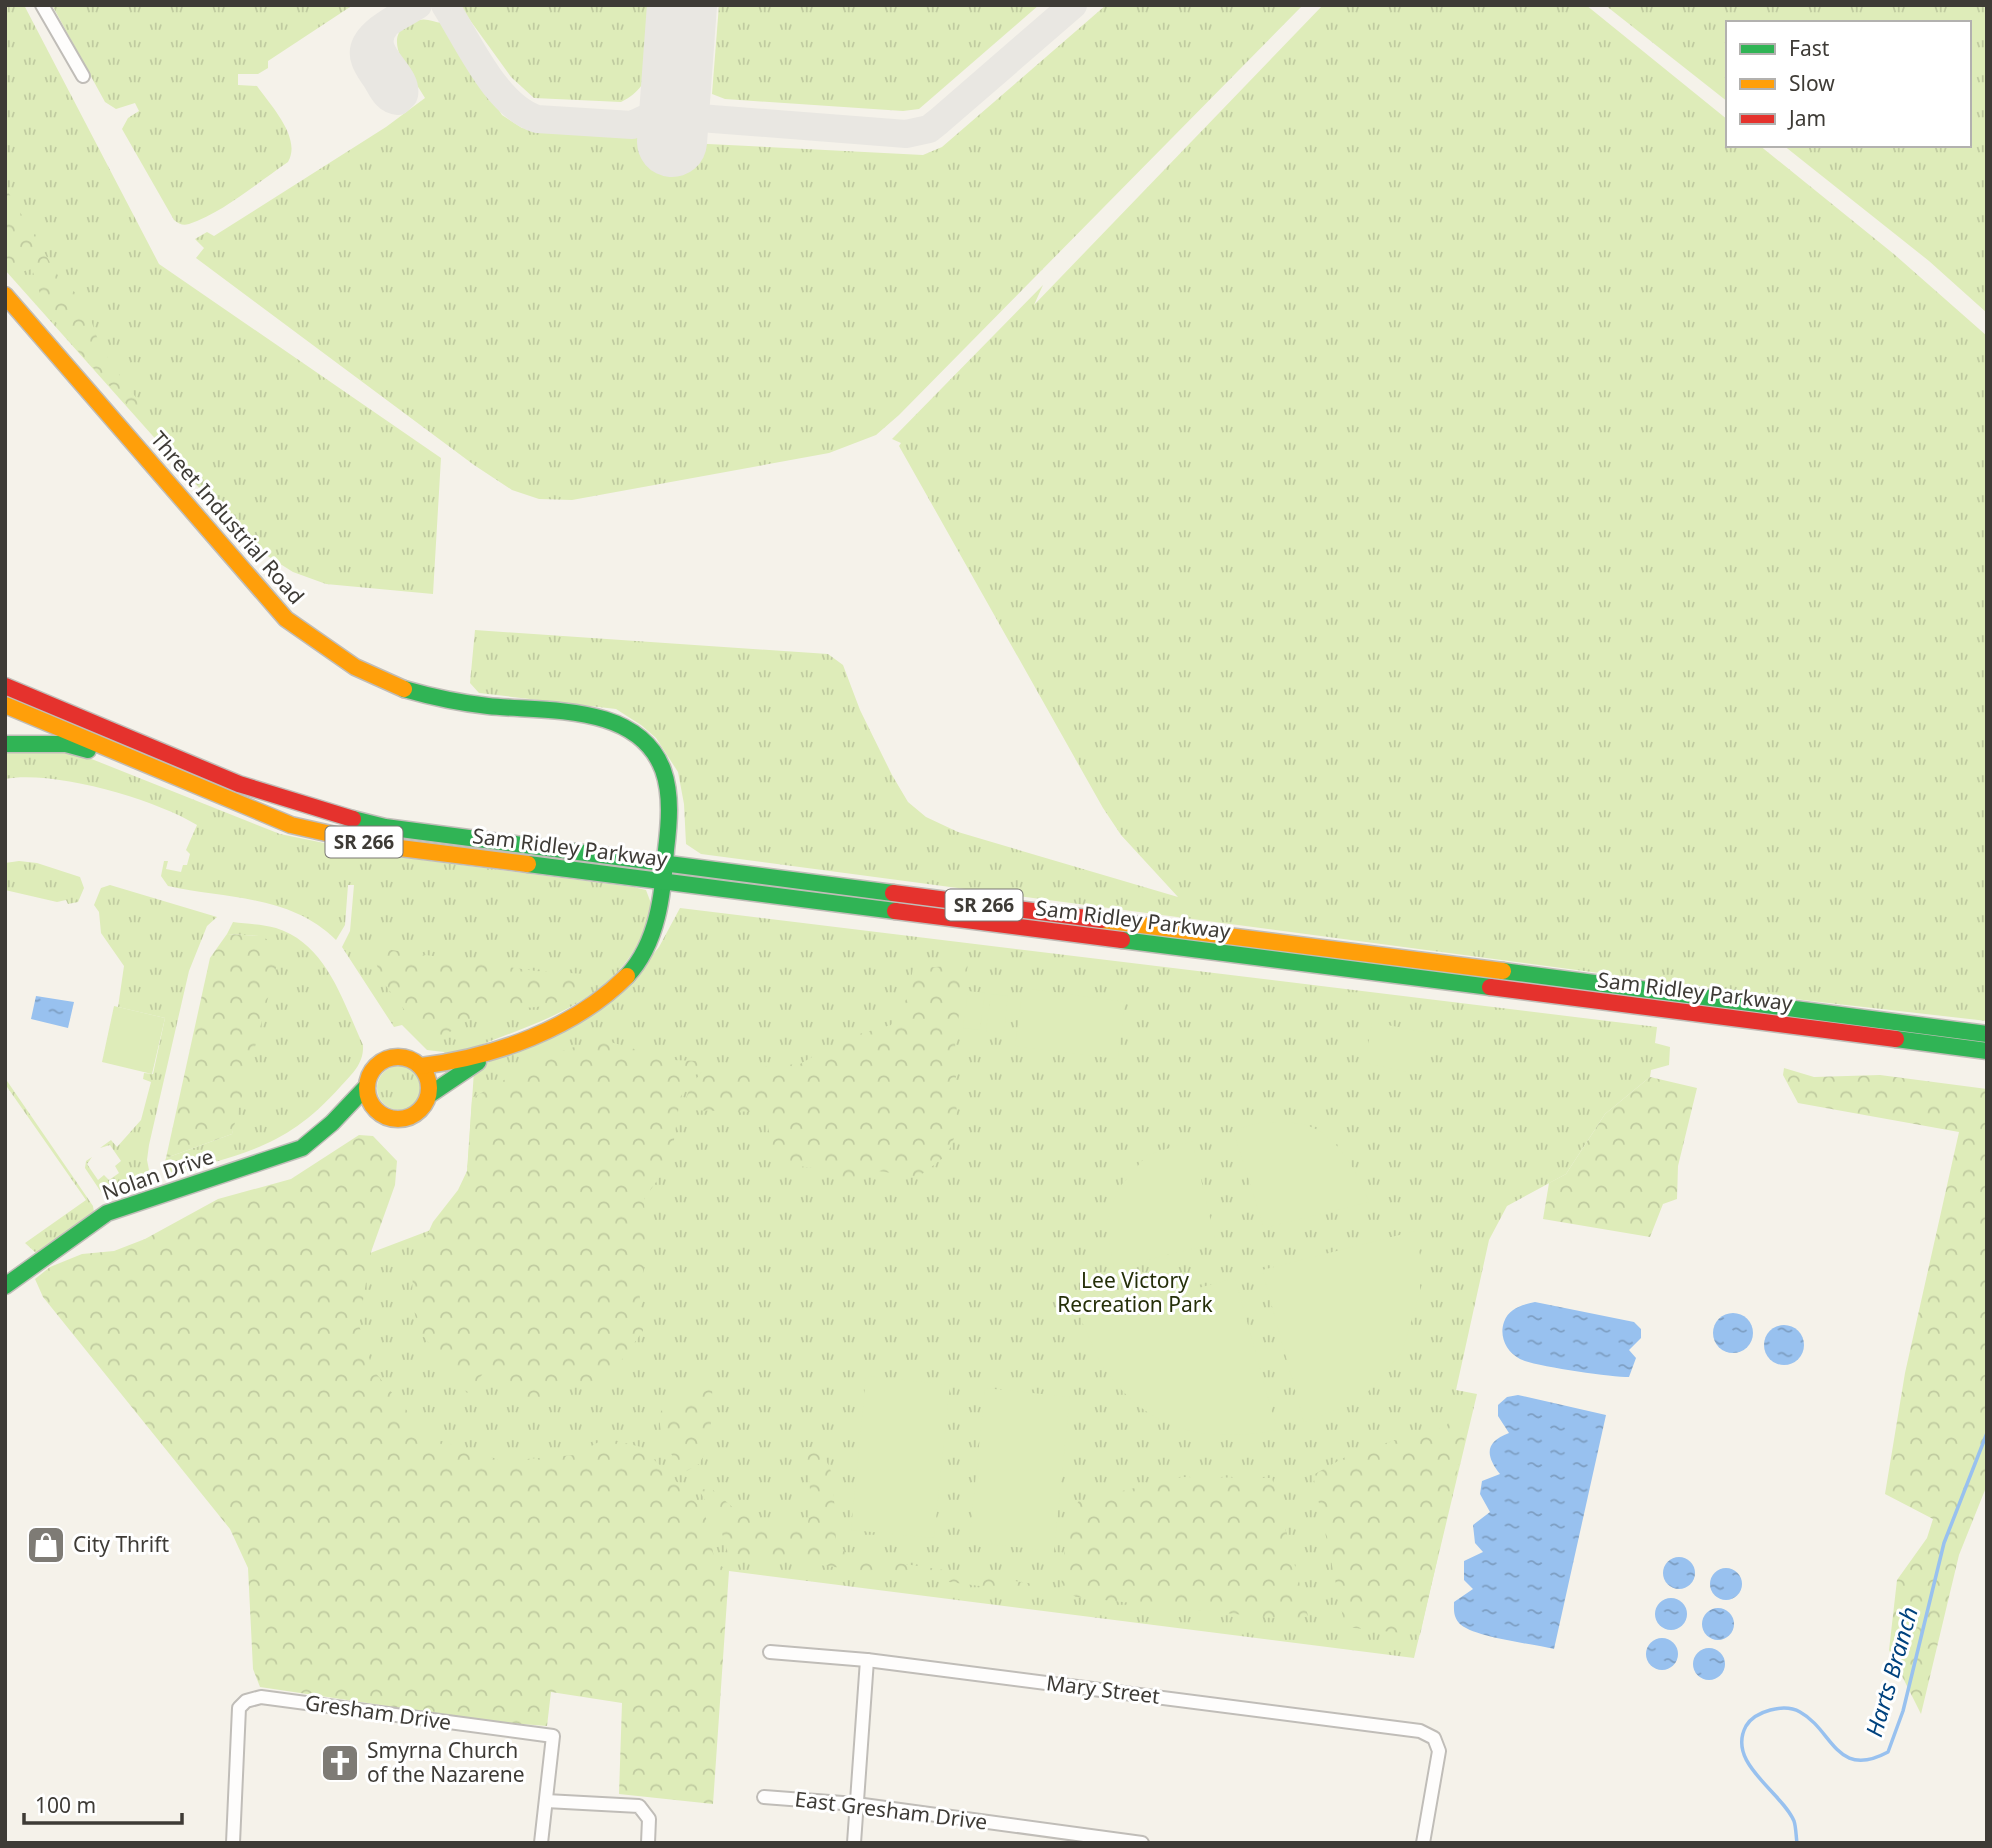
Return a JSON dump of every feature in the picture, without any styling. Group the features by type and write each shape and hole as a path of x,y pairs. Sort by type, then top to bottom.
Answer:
{"main road":[{"name":"Threet Industrial Road","path":"5,295 286,619 327,650 380,680 455,701 591,715 628,728 644,741 657,756 670,795 671,823 664,881"},
{"name":"Sam Ridley Parkway","path":"5,686 264,794 322,814 384,827 1987,1034"},
{"name":"Sam Ridley Parkway","path":"5,705 291,825 384,846 1987,1051"},
{"path":"5,744 66,744 157,769"},
{"path":"421,1066 430,1084 429,1095 425,1104 409,1117 389,1118 370,1102 367,1086 373,1070 386,1059 404,1057 421,1066 448,1065 492,1052 590,1007 612,990 642,954 658,913 664,881"},
{"path":"429,1095 492,1052"},
{"name":"Nolan Drive","path":"334,1124 367,1086"},
{"name":"Nolan Drive","path":"7,1282 107,1213 290,1154 334,1124 376,1109"}],"street":[{"path":"42,5 83,76"},
{"name":"Mary Street","path":"770,1652 867,1660 1411,1730 1434,1738 1439,1755 1423,1843"},
{"path":"854,1843 867,1660"},
{"name":"Gresham Drive","path":"233,1843 239,1708 246,1701 269,1698 553,1736 546,1801"},
{"name":"East Gresham Drive","path":"764,1797 856,1804 1142,1843"},
{"path":"541,1843 546,1801 639,1806 647,1811 649,1819 648,1843"}],"green space":[{"path":"5,5 24,5 159,264 441,458 433,594 326,584 293,572 266,555 217,508 5,270"},
{"path":"52,5 353,5 268,61 268,68 258,74 238,74 238,85 257,86 283,122 291,143 288,162 228,205 185,225 174,220 122,129 128,118 139,111 135,103 116,109 105,102"},
{"path":"459,5 649,5 649,9 654,10 651,63 647,75 642,85 621,102 534,98 511,77"},
{"path":"719,5 1039,5 919,109 903,111 725,99 712,94"},
{"path":"1106,5 1303,5 899,415 876,435 829,453 572,500 539,499 512,490 474,465 196,258 204,248 195,239 207,232 214,236 386,127 425,98 405,67 397,44 398,34 405,26 419,20 442,23 502,115 522,128 708,144 923,155 942,147"},
{"path":"1323,5 1586,5 1726,118 1726,147 1761,147 1895,255 1987,336 1987,1021 1811,1001 701,854 686,844 684,804 678,772 656,738 641,725 616,709 479,693 470,683 475,630 828,654 843,665 860,710 908,802 926,817 958,832 1178,897 1121,835 1103,808 899,446 901,443 892,439 1043,285 1034,305"},
{"path":"1605,5 1987,5 1987,313 1929,261 1786,147 1971,147 1971,21 1726,21 1726,100"},
{"path":"5,187 63,284 89,302 94,330 100,343 114,368 140,403 134,408 129,407 67,339 66,328 48,318 32,269 17,273 11,261 5,261"},
{"path":"5,749 69,750 280,834 383,855 633,887 646,890 652,906 636,947 619,970 599,988 552,1016 449,1059 444,1052 427,1050 402,1025 394,1027 342,947 350,931 354,885 348,885 345,925 336,940 299,914 279,907 168,886 161,876 164,861 168,861 166,869 181,872 183,865 187,865 190,854 186,850 197,825 156,806 103,789 50,779 5,779"},
{"path":"5,863 37,863 80,877 84,888 78,902 68,904 66,900 57,902 5,890"},
{"path":"110,885 217,917 207,926 189,971 149,1145 147,1160 151,1180 103,1195 85,1168 86,1161 92,1157 87,1164 98,1180 104,1175 109,1180 119,1173 115,1166 121,1161 110,1145 100,1148 111,1140 117,1147 141,1120 151,1082 143,1079 144,1073 153,1074 165,1018 118,1007 124,966 101,933 99,912 94,905 101,888"},
{"name":"Lee Victory Recreation Park","path":"680,908 1657,1027 1655,1043 1670,1047 1669,1065 1651,1070 1650,1077 1605,1114 1566,1174 1507,1206 1489,1240 1456,1390 1477,1394 1414,1658 729,1571 272,1539 178,1326 457,1220 466,1190 474,1071 635,976 659,947"},
{"path":"233,922 276,928 294,936 308,947 321,961 340,993 363,1045 362,1057 353,1072 321,1107 281,1136 240,1154 166,1176 162,1170 166,1158 232,1134 259,936 227,934"},
{"path":"227,934 259,936 282,945 232,1134 166,1158 210,958"},
{"path":"371,947 536,971 586,974 576,989 564,999 537,1007 491,1011 476,1016 444,1035 427,1039 382,981"},
{"path":"969,959 955,1037 957,1131 947,1155 918,1177 865,1169 852,1183 813,1168 777,1163 764,1112 682,1110 690,1087 703,1070 800,1064 845,1038 891,1025 907,998 913,969 947,966"},
{"path":"1023,988 1125,1002 1118,1059 1015,1046"},
{"path":"968,991 985,993 980,1030 963,1028"},
{"path":"991,994 1008,996 1004,1033 986,1031"},
{"path":"114,1006 165,1018 152,1074 102,1062"},
{"path":"1372,1022 1429,1033 1421,1075 1365,1063"},
{"path":"600,1039 672,1060 700,1061 680,1098 671,1161 644,1199 647,1256 639,1288 643,1331 610,1376 527,1402 491,1364 467,1393 418,1329 412,1300 413,1266 433,1222 458,1190 467,1171 472,1098 549,1055"},
{"path":"399,1066 414,1073 421,1088 414,1103 399,1110 384,1103 377,1088 384,1073"},
{"path":"1784,1068 1814,1077 1880,1075 1987,1089 1987,1485 1959,1555 1921,1714 1889,1650 1897,1580 1927,1538 1933,1519 1885,1494 1905,1373 1959,1132 1798,1103 1783,1075"},
{"path":"1650,1077 1697,1088 1678,1166 1677,1199 1663,1204 1650,1237 1543,1219 1549,1183 1566,1174 1605,1114"},
{"path":"5,1078 93,1206 94,1212 36,1253 25,1243 86,1200 5,1084"},
{"path":"1263,1122 1302,1124 1325,1135 1352,1166 1369,1202 1264,1228 1233,1130"},
{"path":"359,1135 373,1136 397,1161 395,1185 371,1252 359,1325 373,1370 429,1437 503,1461 575,1455 606,1438 641,1447 705,1513 715,1562 729,1571 713,1804 619,1794 622,1703 551,1692 547,1726 495,1722 260,1687 253,1669 248,1568 230,1529 43,1297 35,1279 50,1267 82,1254 114,1251 145,1239 218,1199 291,1179"},
{"path":"1192,1141 1216,1243 1114,1268 1106,1224 1118,1189 1147,1155"},
{"path":"1415,1231 1420,1255 1420,1292 1402,1352 1360,1401 1304,1422 1262,1270"},
{"path":"1235,1278 1277,1430 1251,1434 1205,1434 1163,1421 1125,1394 1108,1374 1081,1320"},
{"path":"713,1373 710,1444 699,1464 683,1473 662,1435 661,1411"},
{"path":"866,1376 950,1385 934,1538 851,1530"},
{"path":"985,1388 1070,1397 1054,1551 969,1542"},
{"path":"1450,1419 1468,1424 1420,1635 1345,1627 1313,1475 1356,1451 1446,1427"},
{"path":"806,1447 821,1448 833,1476 836,1543 847,1555 1054,1587 1056,1596 728,1553 718,1520 698,1489 713,1490 739,1513 751,1514 753,1523 808,1523 811,1500"},
{"path":"1182,1477 1272,1478 1308,1616 1291,1620 1076,1597 1061,1588 1068,1514 1079,1501"}],"water":[{"path":"36,996 74,1002 68,1028 31,1019"},
{"path":"1535,1302 1634,1322 1641,1329 1641,1338 1629,1350 1636,1358 1629,1377 1555,1368 1515,1356 1507,1348 1503,1338 1504,1322 1513,1310"},
{"path":"1733,1313 1741,1314 1747,1319 1752,1325 1752,1341 1747,1347 1741,1352 1733,1353 1725,1352 1719,1347 1714,1341 1713,1333 1714,1325 1719,1319 1725,1314"},
{"path":"1784,1325 1792,1326 1798,1331 1803,1337 1803,1353 1798,1359 1792,1364 1784,1365 1776,1364 1770,1359 1765,1353 1764,1345 1765,1337 1770,1331 1776,1326"},
{"path":"1518,1395 1606,1415 1554,1649 1476,1632 1459,1623 1454,1612 1454,1602 1473,1589 1464,1580 1464,1561 1483,1552 1475,1543 1473,1525 1490,1512 1480,1494 1482,1481 1500,1474 1492,1461 1490,1450 1495,1441 1509,1433 1498,1416 1498,1405 1507,1397"},
{"path":"1679,1557 1690,1562 1695,1573 1690,1584 1679,1589 1668,1584 1663,1573 1668,1562"},
{"path":"1726,1568 1737,1573 1742,1584 1737,1595 1726,1600 1715,1595 1710,1584 1715,1573"},
{"path":"1671,1598 1682,1603 1687,1614 1682,1625 1671,1630 1660,1625 1655,1614 1660,1603"},
{"path":"1718,1608 1729,1613 1734,1624 1729,1635 1718,1640 1707,1635 1702,1624 1707,1613"},
{"path":"1662,1638 1673,1643 1678,1654 1673,1665 1662,1670 1651,1665 1646,1654 1651,1643"},
{"path":"1709,1648 1720,1653 1725,1664 1720,1675 1709,1680 1698,1675 1693,1664 1698,1653"}],"waterway":[{"name":"Harts Branch","path":"1797,1843 1794,1821 1749,1764 1743,1752 1742,1739 1746,1726 1756,1716 1770,1710 1793,1709 1811,1720 1846,1756 1857,1760 1871,1759 1888,1752 1903,1711 1944,1543 1987,1433"}],"taxiway":[{"path":"386,25 380,35 380,44 404,86 404,95 398,101 390,99 382,90 367,65 364,51 367,42 382,27 418,5"},
{"path":"445,5 496,87 522,112 537,119 632,125 651,116 674,116 906,134 929,129 1073,5"}],"runway":[{"path":"672,142 682,5"}],"traffic: fast":[{"path":"404,689 477,705 588,715 612,722 633,733 651,748 663,770 669,800 663,883 652,933 646,948 627,976"},
{"path":"5,744 66,744 88,750"},
{"path":"353,819 385,827 893,893"},
{"path":"528,864 895,911"},
{"path":"1122,940 1490,987"},
{"path":"1503,971 1987,1034"},
{"path":"1896,1039 1987,1051"},
{"path":"429,1095 478,1062"},
{"path":"5,1286 107,1213 302,1148 332,1123 367,1086"}],"traffic: slow":[{"path":"5,295 286,619 355,667 404,689"},
{"path":"5,705 291,825 384,846 528,864"},
{"path":"1102,920 1503,971"},
{"path":"421,1066 477,1056 532,1037 583,1011 627,976"},
{"path":"392,1057 404,1057 420,1066 427,1076 429,1088 427,1100 420,1110 404,1119 392,1119 381,1114 372,1105 367,1094 367,1082 372,1071 381,1062 392,1057"}],"traffic: jam":[{"path":"5,686 239,784 353,819"},
{"path":"893,893 1102,920"},
{"path":"895,911 1122,940"},
{"path":"1490,987 1896,1039"}],"place":[{"name":"City Thrift","path":"46,1545"},
{"name":"Smyrna Church of the Nazarene","path":"340,1763"}]}
